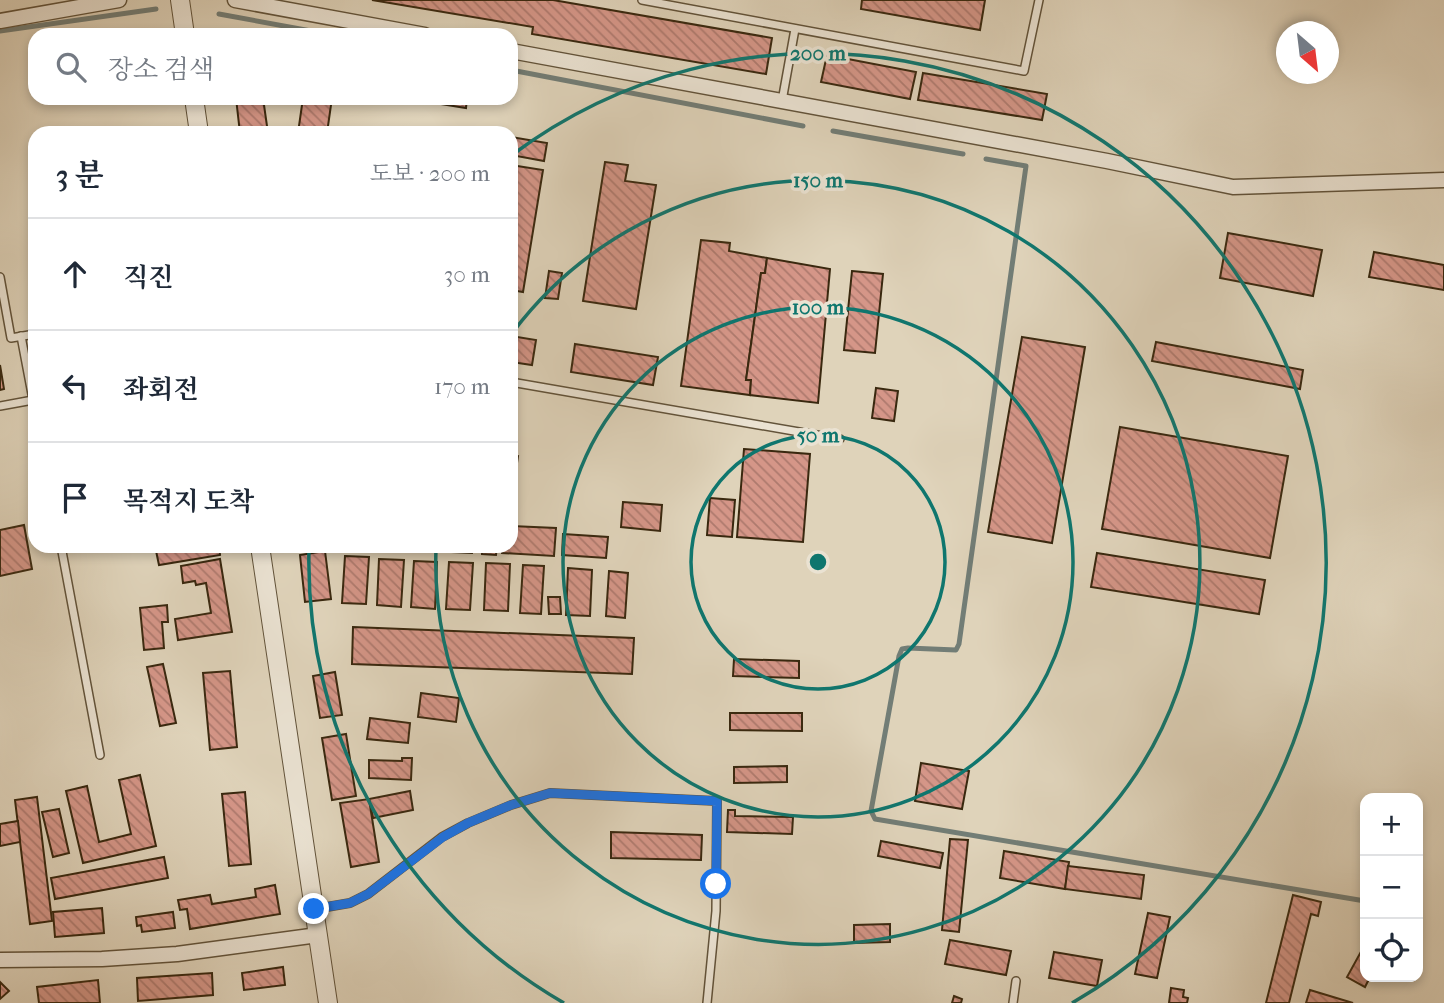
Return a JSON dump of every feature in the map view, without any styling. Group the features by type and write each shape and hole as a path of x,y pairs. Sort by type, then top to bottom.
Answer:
{"street":[{"path":"0,21 119,0"},
{"path":"180,0 184,28"},
{"path":"235,0 387,28"},
{"path":"518,52 1107,161 1233,187 1444,180"},
{"path":"195,105 198,126"},
{"path":"261,553 328,1003"},
{"path":"0,960 102,959 177,954 318,935"}],"lane":[{"path":"642,0 1024,71 1039,0"},
{"path":"782,101 795,29"},
{"path":"0,277 11,338 28,335"},
{"path":"20,336 28,375"},
{"path":"518,383 840,439"},
{"path":"0,406 28,401"},
{"path":"62,553 100,755"},
{"path":"314,909 350,903 368,894 451,832 511,805 550,793 717,801 716,911 707,1003"},
{"path":"1013,1003 1016,981"}],"building":[{"path":"372,0 553,0 772,38 766,74 532,34 533,27"},
{"path":"862,0 985,0 980,30 861,9"},
{"path":"827,55 916,72 910,99 821,82"},
{"path":"923,73 1047,94 1042,120 918,100"},
{"path":"237,105 264,105 267,126 239,126"},
{"path":"302,105 331,105 328,126 299,126"},
{"path":"518,138 547,143 544,161 518,156"},
{"path":"605,162 628,165 625,181 656,185 636,309 583,301"},
{"path":"518,166 543,170 523,292 518,291"},
{"path":"1228,233 1322,250 1313,296 1220,278"},
{"path":"701,240 730,243 729,251 767,258 765,273 761,273 746,380 751,380 750,395 681,386"},
{"path":"1374,252 1444,265 1444,290 1369,277"},
{"path":"767,258 830,269 818,403 750,395 751,380 746,380 761,273 765,273"},
{"path":"549,271 562,273 558,299 545,298"},
{"path":"852,271 883,274 875,353 844,350"},
{"path":"518,337 536,340 532,365 518,363"},
{"path":"1022,337 1085,347 1052,543 988,532"},
{"path":"1156,342 1303,370 1300,389 1152,361"},
{"path":"575,344 658,357 653,385 571,372"},
{"path":"0,365 4,389 0,390"},
{"path":"876,388 898,391 894,421 872,418"},
{"path":"1120,427 1288,456 1270,558 1102,529"},
{"path":"744,449 810,454 803,542 737,537"},
{"path":"710,498 735,500 732,537 707,535"},
{"path":"623,502 662,505 660,531 621,527"},
{"path":"24,525 32,569 0,576 0,530"},
{"path":"518,526 556,528 554,556 502,553 518,553"},
{"path":"563,534 608,537 606,558 562,555"},
{"path":"156,553 220,553 220,555 159,565"},
{"path":"325,553 331,599 305,602 300,555"},
{"path":"1097,553 1265,580 1259,614 1091,587"},
{"path":"345,556 369,557 366,604 342,603"},
{"path":"220,559 232,632 178,640 175,619 211,613 206,583 183,583 181,566"},
{"path":"379,559 404,560 401,607 377,605"},
{"path":"414,561 437,562 435,609 411,607"},
{"path":"449,562 473,563 470,610 446,609"},
{"path":"486,563 510,564 508,611 484,610"},
{"path":"523,565 544,566 541,614 520,613"},
{"path":"568,568 592,570 590,616 566,615"},
{"path":"609,571 628,573 625,618 606,616"},
{"path":"548,597 560,597 561,614 549,614"},
{"path":"167,605 168,622 162,622 164,648 144,650 140,608"},
{"path":"353,627 634,638 632,674 352,664"},
{"path":"734,659 799,661 799,678 733,676"},
{"path":"163,664 176,723 160,726 147,667"},
{"path":"230,671 237,747 210,750 203,673"},
{"path":"335,672 342,715 320,718 313,676"},
{"path":"421,693 459,698 456,722 418,717"},
{"path":"730,713 802,713 802,731 730,730"},
{"path":"370,718 410,723 408,743 367,739"},
{"path":"346,734 356,796 332,800 322,738"},
{"path":"402,758 412,758 411,780 369,778 369,760 402,761"},
{"path":"921,763 969,771 962,809 915,801"},
{"path":"787,766 787,782 734,783 734,767"},
{"path":"140,775 156,846 83,863 66,791 87,786 99,842 131,834 119,780"},
{"path":"410,791 413,810 373,818 369,799"},
{"path":"245,792 251,864 229,866 222,794"},
{"path":"37,797 52,921 30,924 15,800"},
{"path":"369,799 379,862 351,867 340,803"},
{"path":"59,809 69,853 53,857 42,812"},
{"path":"728,810 735,810 735,816 793,817 792,834 727,832"},
{"path":"18,821 20,842 0,846 0,824"},
{"path":"611,832 702,835 701,860 611,858"},
{"path":"950,839 968,840 959,932 942,930"},
{"path":"881,841 943,853 940,868 878,856"},
{"path":"1004,851 1069,862 1065,889 1000,878"},
{"path":"164,857 168,878 55,899 51,878"},
{"path":"1068,866 1144,875 1141,899 1065,889"},
{"path":"275,885 280,914 190,929 187,909 180,910 178,900 210,895 212,904 256,897 255,889"},
{"path":"1293,895 1321,902 1318,916 1311,914 1289,1003 1266,1003"},
{"path":"102,908 104,933 55,937 53,912"},
{"path":"173,912 175,928 142,932 141,925 137,926 136,917"},
{"path":"1148,913 1170,917 1157,978 1135,974"},
{"path":"890,924 890,942 854,943 854,925"},
{"path":"950,940 1011,951 1006,975 945,964"},
{"path":"1054,952 1102,960 1097,986 1049,978"},
{"path":"1360,953 1360,982 1368,982 1365,987 1347,977"},
{"path":"283,967 285,985 244,990 242,973"},
{"path":"212,973 213,995 138,1001 137,978"},
{"path":"98,980 100,1003 39,1003 37,987"},
{"path":"0,982 9,991 0,999"},
{"path":"1171,988 1184,990 1183,997 1188,998 1187,1003 1169,1003"},
{"path":"1310,990 1353,1003 1306,1003"},
{"path":"954,996 962,999 961,1003 952,1003"}],"waterway":[{"path":"0,31 156,9"},
{"path":"219,14 295,28"},
{"path":"518,71 803,126"},
{"path":"833,131 963,154"},
{"path":"986,159 1026,166 959,644 956,650 902,649 871,811 875,819 1360,900"}],"route":[{"path":"314,909 350,903 368,894 443,837 468,823 511,805 550,793 717,801 716,884"}]}
